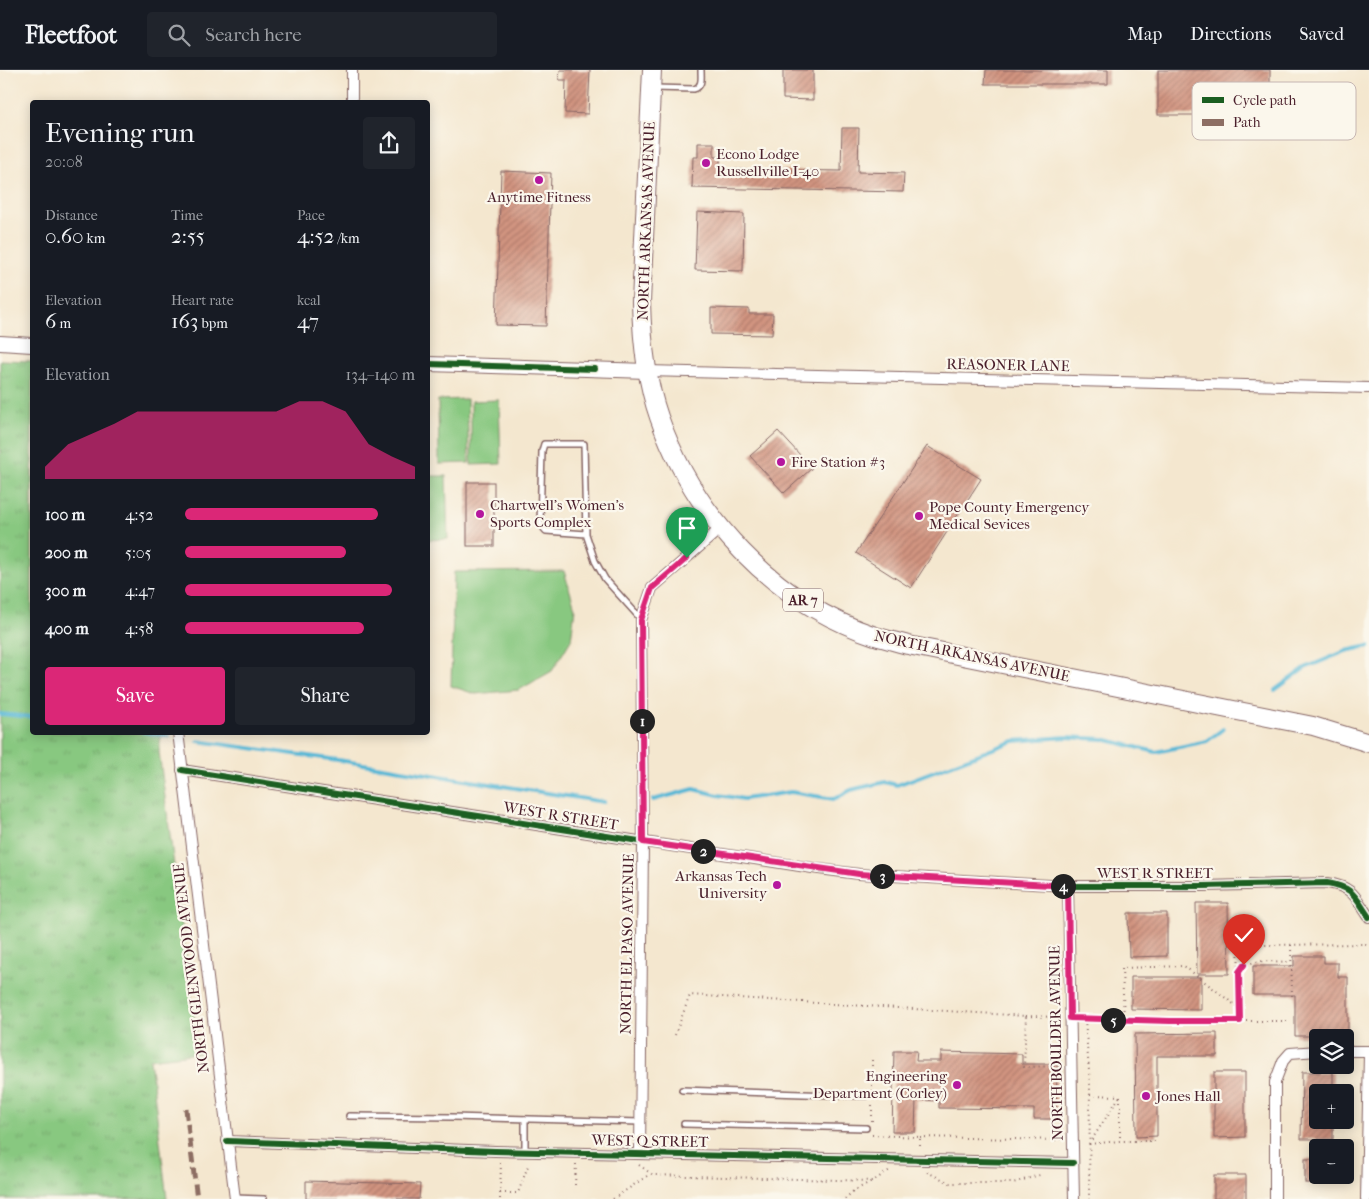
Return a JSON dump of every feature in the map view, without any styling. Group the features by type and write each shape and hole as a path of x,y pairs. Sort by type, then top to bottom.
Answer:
{"highway":[{"name":"NORTH ARKANSAS AVENUE","path":"652,70 641,302 642,331 647,371 658,416 669,443 696,494 721,528 752,561 797,597 848,625 875,636 917,647 1313,726 1369,743"}],"street":[{"path":"352,70 352,100"},
{"path":"0,343 30,344"},
{"path":"430,364 647,371"},
{"name":"REASONER LANE","path":"647,371 1369,388"},
{"name":"NORTH EL PASO AVENUE","path":"640,1154 643,842 641,620 652,588 721,528"},
{"name":"NORTH GLENWOOD AVENUE","path":"178,735 235,1199"},
{"name":"WEST R STREET","path":"182,770 859,874 1068,886 1336,884 1354,894 1369,917"},
{"name":"NORTH BOULDER AVENUE","path":"1068,886 1074,1199"},
{"path":"1354,1051 1369,1052 1366,1199"},
{"path":"1275,1199 1275,1082 1283,1061 1290,1053 1309,1052"},
{"name":"WEST Q STREET","path":"227,1141 527,1156 640,1154 1073,1168"}],"lane":[{"path":"651,88 698,88 701,84 701,70"},
{"path":"586,534 546,531 540,524 542,451 544,444 584,444 586,534 595,561 605,579 641,620"},
{"path":"682,1090 865,1096"},
{"path":"349,1116 640,1122"},
{"path":"525,1119 527,1156"},
{"path":"684,1124 866,1128"},
{"path":"235,1199 264,1199"}],"path":[{"path":"1240,1021 1238,939 1262,945 1369,944"},
{"path":"1291,945 1292,996"},
{"path":"1239,972 1244,965 1252,962 1291,962"},
{"path":"1124,1020 1122,968 1184,966 1240,1009"},
{"path":"675,1035 690,995 1085,1019 1290,1021"},
{"path":"1026,1016 1024,1066 1061,1066"},
{"path":"1085,1019 1090,1095 1090,1199"},
{"path":"1090,1095 1120,1096"},
{"path":"1120,1096 1120,1141"},
{"path":"1089,1144 1120,1096"},
{"path":"920,1137 1061,1140 1061,1131"},
{"path":"1089,1144 1120,1141 1156,1141"},
{"path":"500,1193 518,1193 527,1156"},
{"path":"575,1185 576,1162"},
{"path":"1073,1168 1089,1174"},
{"path":"920,1169 950,1184 1013,1183 1050,1172"},
{"path":"613,1199 650,1174"},
{"path":"845,1199 852,1192 873,1181"}],"green space":[{"path":"0,360 30,361 30,735 161,735 159,752 199,1053 150,1059 167,1199 0,1199"},
{"path":"467,399 469,463 439,464 438,400"},
{"path":"499,400 501,464 471,465 471,401"},
{"path":"430,476 446,476 448,539 430,540"},
{"path":"564,571 575,608 571,640 552,671 519,690 475,694 451,686 454,572"}],"building":[{"path":"560,70 590,70 588,114 565,113 566,80 559,80"},
{"path":"783,70 813,70 813,100 783,99"},
{"path":"986,70 1108,70 1108,84 985,84"},
{"path":"1158,70 1270,70 1270,82 1192,82 1192,115 1158,115"},
{"name":"Econo Lodge Russellville I-40","path":"842,128 859,128 858,172 904,173 903,192 692,188 693,157 698,157 698,143 714,143 714,157 720,157 720,169 841,171"},
{"path":"501,171 551,173 546,326 496,325"},
{"path":"697,212 744,214 743,271 695,270"},
{"path":"711,308 749,309 749,314 773,314 772,335 711,334"},
{"name":"Fire Station #3","path":"778,431 812,468 784,493 750,456"},
{"name":"Pope County Emergency Medical Sevices","path":"927,446 981,479 911,588 856,553"},
{"name":"Chartwell's Women's Sports Complex","path":"467,482 494,482 494,546 467,546"},
{"path":"1196,903 1228,903 1229,974 1197,974"},
{"path":"1128,913 1167,913 1167,956 1129,957"},
{"path":"1294,956 1324,956 1324,963 1338,963 1338,977 1348,977 1348,1029 1309,1029 1309,1036 1295,1036 1295,995 1253,995 1253,966 1294,966"},
{"path":"1131,977 1201,977 1201,1010 1131,1009"},
{"name":"Jones Hall","path":"1217,1033 1217,1056 1157,1056 1157,1136 1136,1137 1135,1034"},
{"name":"Engineering Department (Corley)","path":"894,1051 917,1051 916,1061 941,1061 941,1052 1022,1054 1022,1064 1057,1064 1056,1119 1034,1119 1034,1109 939,1108 939,1101 916,1100 915,1132 892,1132"},
{"path":"1214,1072 1245,1072 1245,1137 1214,1138"},
{"path":"1302,1072 1309,1072 1309,1074 1333,1074 1333,1084 1309,1084 1309,1129 1333,1129 1333,1139 1301,1139"},
{"path":"1305,1159 1309,1159 1309,1183 1305,1183"},
{"path":"1214,1175 1246,1175 1246,1199 1214,1199"},
{"path":"306,1181 420,1184 419,1199 306,1199"}],"waterway":[{"path":"1275,690 1305,668 1346,651 1369,646"},
{"path":"0,714 30,717"},
{"path":"653,800 694,789 744,799 791,792 834,799 851,790 885,782 897,785 1014,741 1066,737 1103,739 1156,752 1207,741 1223,729"},
{"path":"162,735 168,736"},
{"path":"198,741 338,760 604,802"}],"marked path":[{"path":"186,1109 197,1199"}],"cycle path":[{"path":"430,364 595,369"},
{"path":"182,770 859,874 1068,886 1203,886 1327,883 1343,887 1353,894 1369,917"},
{"path":"227,1141 495,1151 1073,1163"}],"place":[{"name":"Econo Lodge Russellville I-40","path":"706,163"},
{"name":"Anytime Fitness","path":"539,180"},
{"name":"Fire Station #3","path":"781,462"},
{"name":"Chartwell's Women's Sports Complex","path":"480,514"},
{"name":"Pope County Emergency Medical Sevices","path":"919,516"},
{"name":"Arkansas Tech University","path":"777,885"},
{"name":"Engineering Department (Corley)","path":"957,1085"},
{"name":"Jones Hall","path":"1146,1096"}],"route":[{"path":"687,558 652,588 641,620 643,842 859,874 1068,886 1070,1018 1240,1021 1239,972 1244,965"}]}
